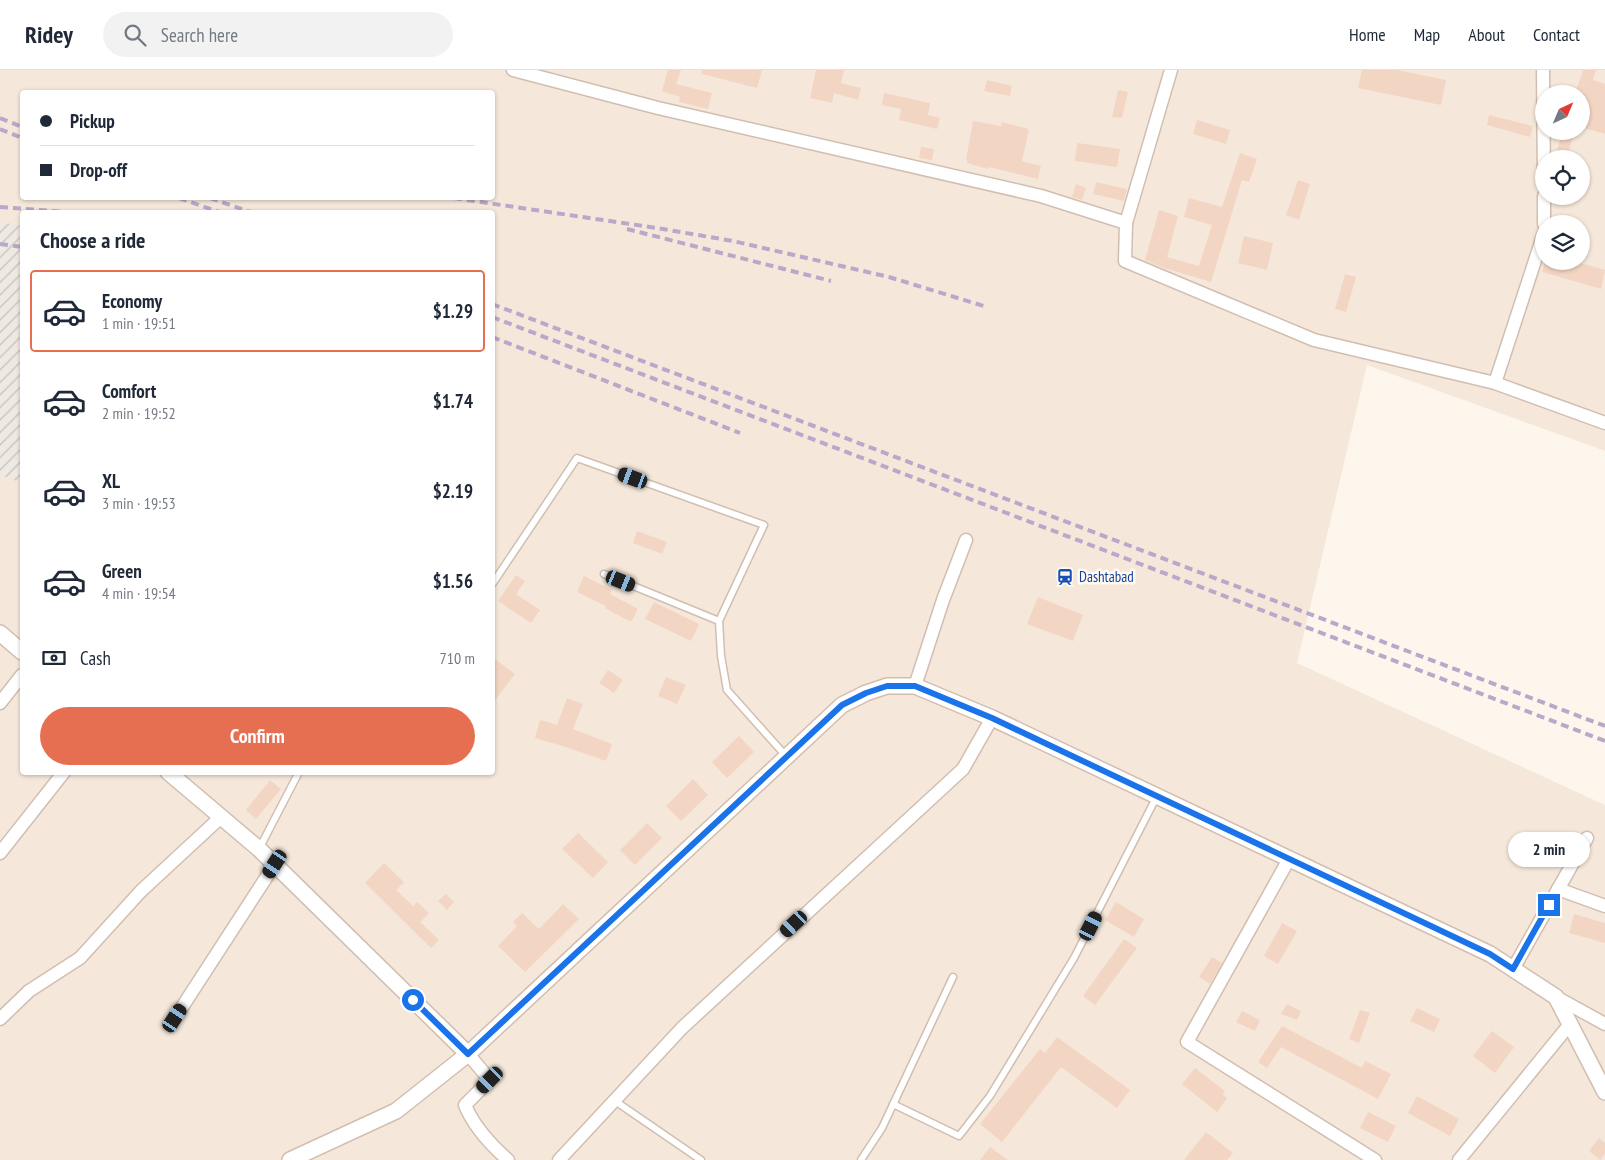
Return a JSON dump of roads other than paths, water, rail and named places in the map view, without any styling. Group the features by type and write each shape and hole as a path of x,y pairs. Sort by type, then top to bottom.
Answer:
{"street":[{"path":"513,70 658,108 1041,196 1126,223"},
{"path":"1171,70 1126,223 1125,261 1314,340 1495,383 1605,423"},
{"path":"1543,70 1544,150"},
{"path":"1495,383 1535,261"},
{"path":"915,686 943,600 966,540"},
{"path":"0,633 20,650"},
{"path":"0,703 20,678"},
{"path":"290,1160 396,1111 468,1054 842,705 866,693 887,686 915,686 992,718 1490,954 1556,997 1605,1024"},
{"path":"560,1160 682,1028 963,769 992,718"},
{"path":"0,853 62,775"},
{"path":"172,775 259,848 468,1054 490,1080 464,1105 469,1115 498,1151 508,1160"},
{"path":"0,1019 29,991 80,958 141,891 221,817"},
{"path":"1513,969 1587,838"},
{"path":"1288,859 1187,1042 1375,1160"},
{"path":"175,1018 275,864"},
{"path":"1558,889 1605,906"},
{"path":"1556,997 1605,1092"},
{"path":"1459,1160 1570,1024"}],"lane":[{"path":"495,580 577,458 764,525 719,621 721,656 727,690 787,757"},
{"path":"604,574 719,621"},
{"path":"259,848 297,775"},
{"path":"894,1104 958,1136 990,1096 1074,958 1157,796"},
{"path":"860,1160 882,1128 953,977"},
{"path":"614,1101 701,1160"}],"railway":[{"path":"0,118 20,126"},
{"path":"0,129 20,137"},
{"path":"185,200 213,210"},
{"path":"216,200 244,210"},
{"path":"468,200 733,241 889,277 987,307"},
{"path":"0,207 39,210"},
{"path":"627,229 831,281"},
{"path":"0,244 20,247"},
{"path":"495,305 1605,726"},
{"path":"495,318 1605,741"},
{"path":"495,338 740,433"}],"place":[{"name":"Dashtabad","path":"1065,577"}]}
